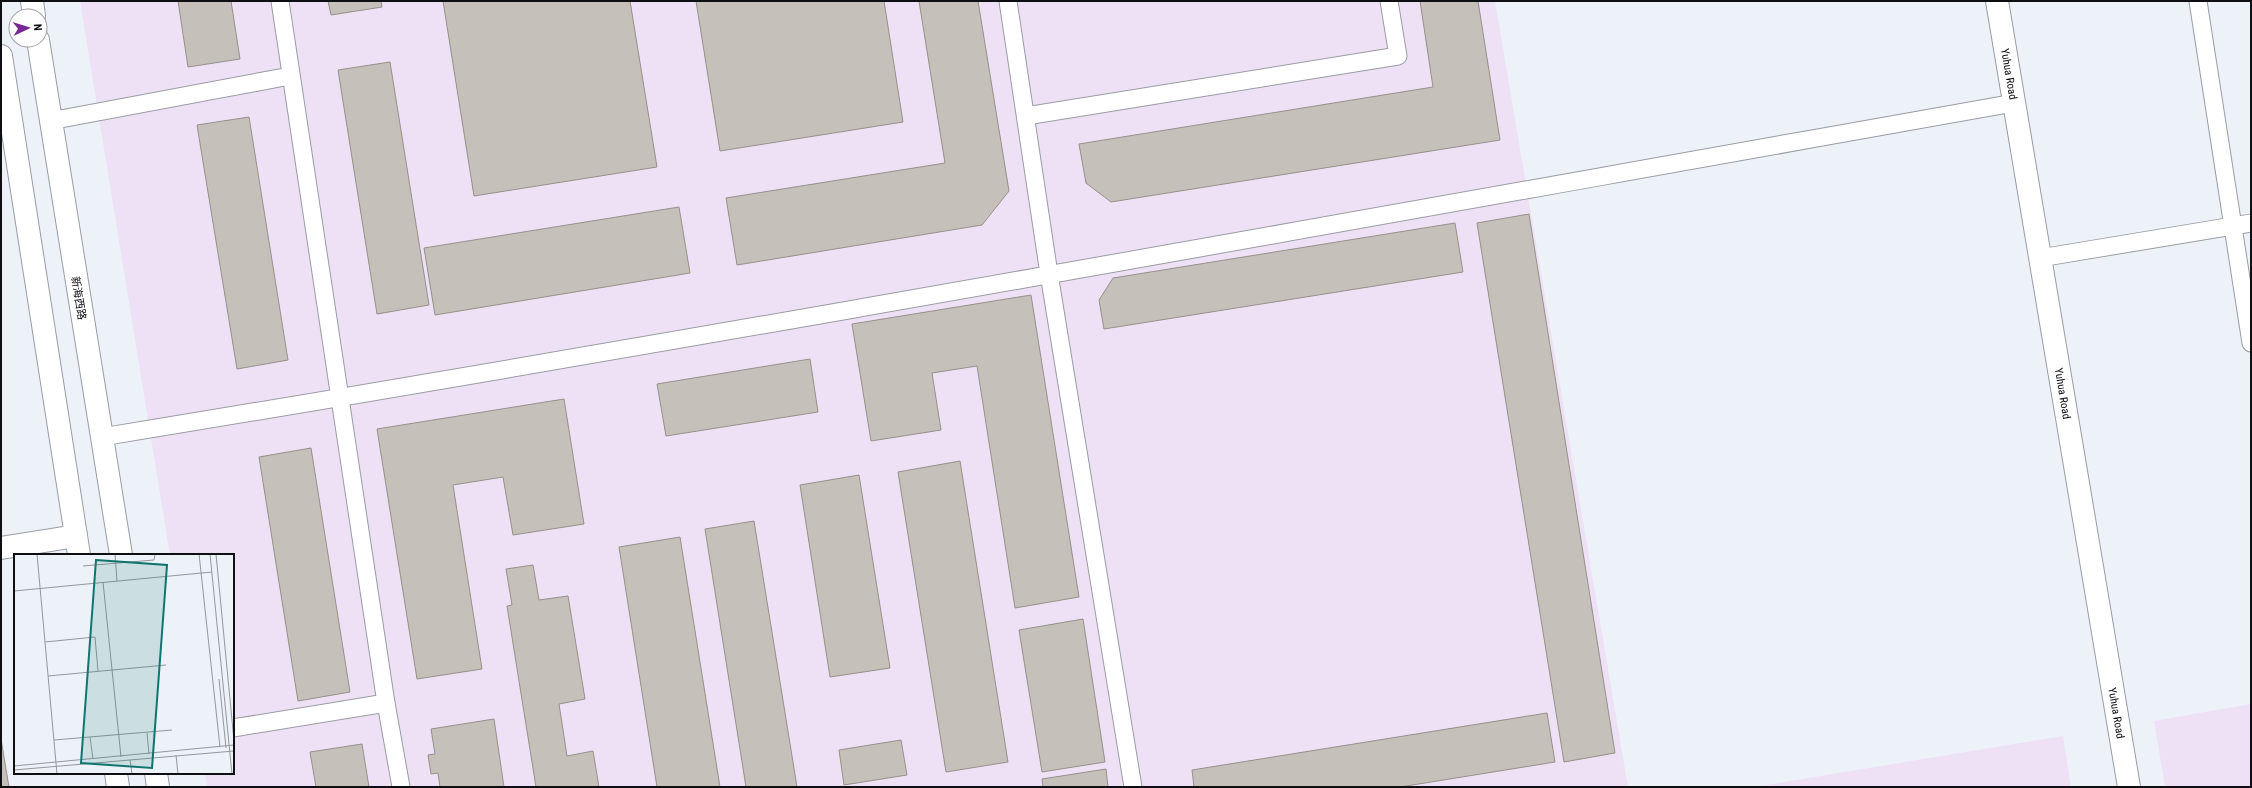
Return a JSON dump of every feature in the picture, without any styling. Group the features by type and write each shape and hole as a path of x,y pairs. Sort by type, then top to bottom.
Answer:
{"main road":[{"name":"Yuhua Road","path":"1997,1 2129,787"},
{"name":"新海西路","path":"39,48 121,554"},
{"path":"1,56 78,546 1,548"},
{"path":"116,774 118,787"},
{"path":"156,774 158,787"}],"lane":[{"path":"280,1 290,76 386,703 401,787"},
{"path":"1008,1 1049,274 1133,787"},
{"path":"1026,116 1398,56 1389,1"},
{"path":"2198,1 2251,343"},
{"path":"50,121 290,76"},
{"path":"102,436 340,398 2014,103"},
{"path":"2040,258 2251,223"},
{"path":"234,728 386,703"}],"shaded area":[{"path":"80,1 1495,1 1628,787 207,787 205,774 234,774 234,554 170,554"},
{"path":"2251,704 2251,787 2165,787 2154,721"},
{"path":"2063,736 2071,787 1754,787"}],"building":[{"path":"178,1 231,1 240,59 188,67"},
{"path":"328,1 381,1 382,7 331,15"},
{"path":"443,1 630,1 657,167 474,196"},
{"path":"696,1 884,1 903,122 720,151"},
{"path":"919,1 978,1 1009,191 982,225 737,265 726,198 945,163"},
{"path":"1420,1 1478,1 1500,140 1111,202 1086,183 1079,144 1433,87"},
{"path":"390,62 429,305 377,314 338,70"},
{"path":"249,117 288,360 237,369 197,125"},
{"path":"679,207 690,273 435,315 424,248"},
{"path":"1529,214 1615,753 1564,762 1477,223"},
{"path":"1455,223 1463,272 1104,329 1099,300 1113,278"},
{"path":"1031,295 1079,597 1015,608 977,366 932,373 941,430 871,441 852,324"},
{"path":"810,359 818,412 666,436 657,384"},
{"path":"564,399 584,524 513,535 503,477 453,485 482,669 417,679 377,429"},
{"path":"311,448 350,692 298,701 259,457"},
{"path":"960,461 1008,762 946,772 898,472"},
{"path":"859,475 890,668 830,677 800,485"},
{"path":"754,521 797,787 746,787 705,529"},
{"path":"680,537 720,787 657,787 619,547"},
{"path":"533,565 539,600 568,596 585,699 559,704 567,756 593,751 599,787 536,787 507,606 512,605 506,569"},
{"path":"1083,619 1105,762 1042,772 1019,630"},
{"path":"1547,713 1555,762 1400,787 1194,787 1192,770"},
{"path":"494,719 504,787 440,787 438,773 431,774 428,755 435,754 431,729"},
{"path":"1,739 9,787 1,787"},
{"path":"901,740 907,775 844,785 839,750"},
{"path":"362,744 369,787 316,787 310,752"},
{"path":"1106,769 1108,787 1043,787 1042,779"}]}
